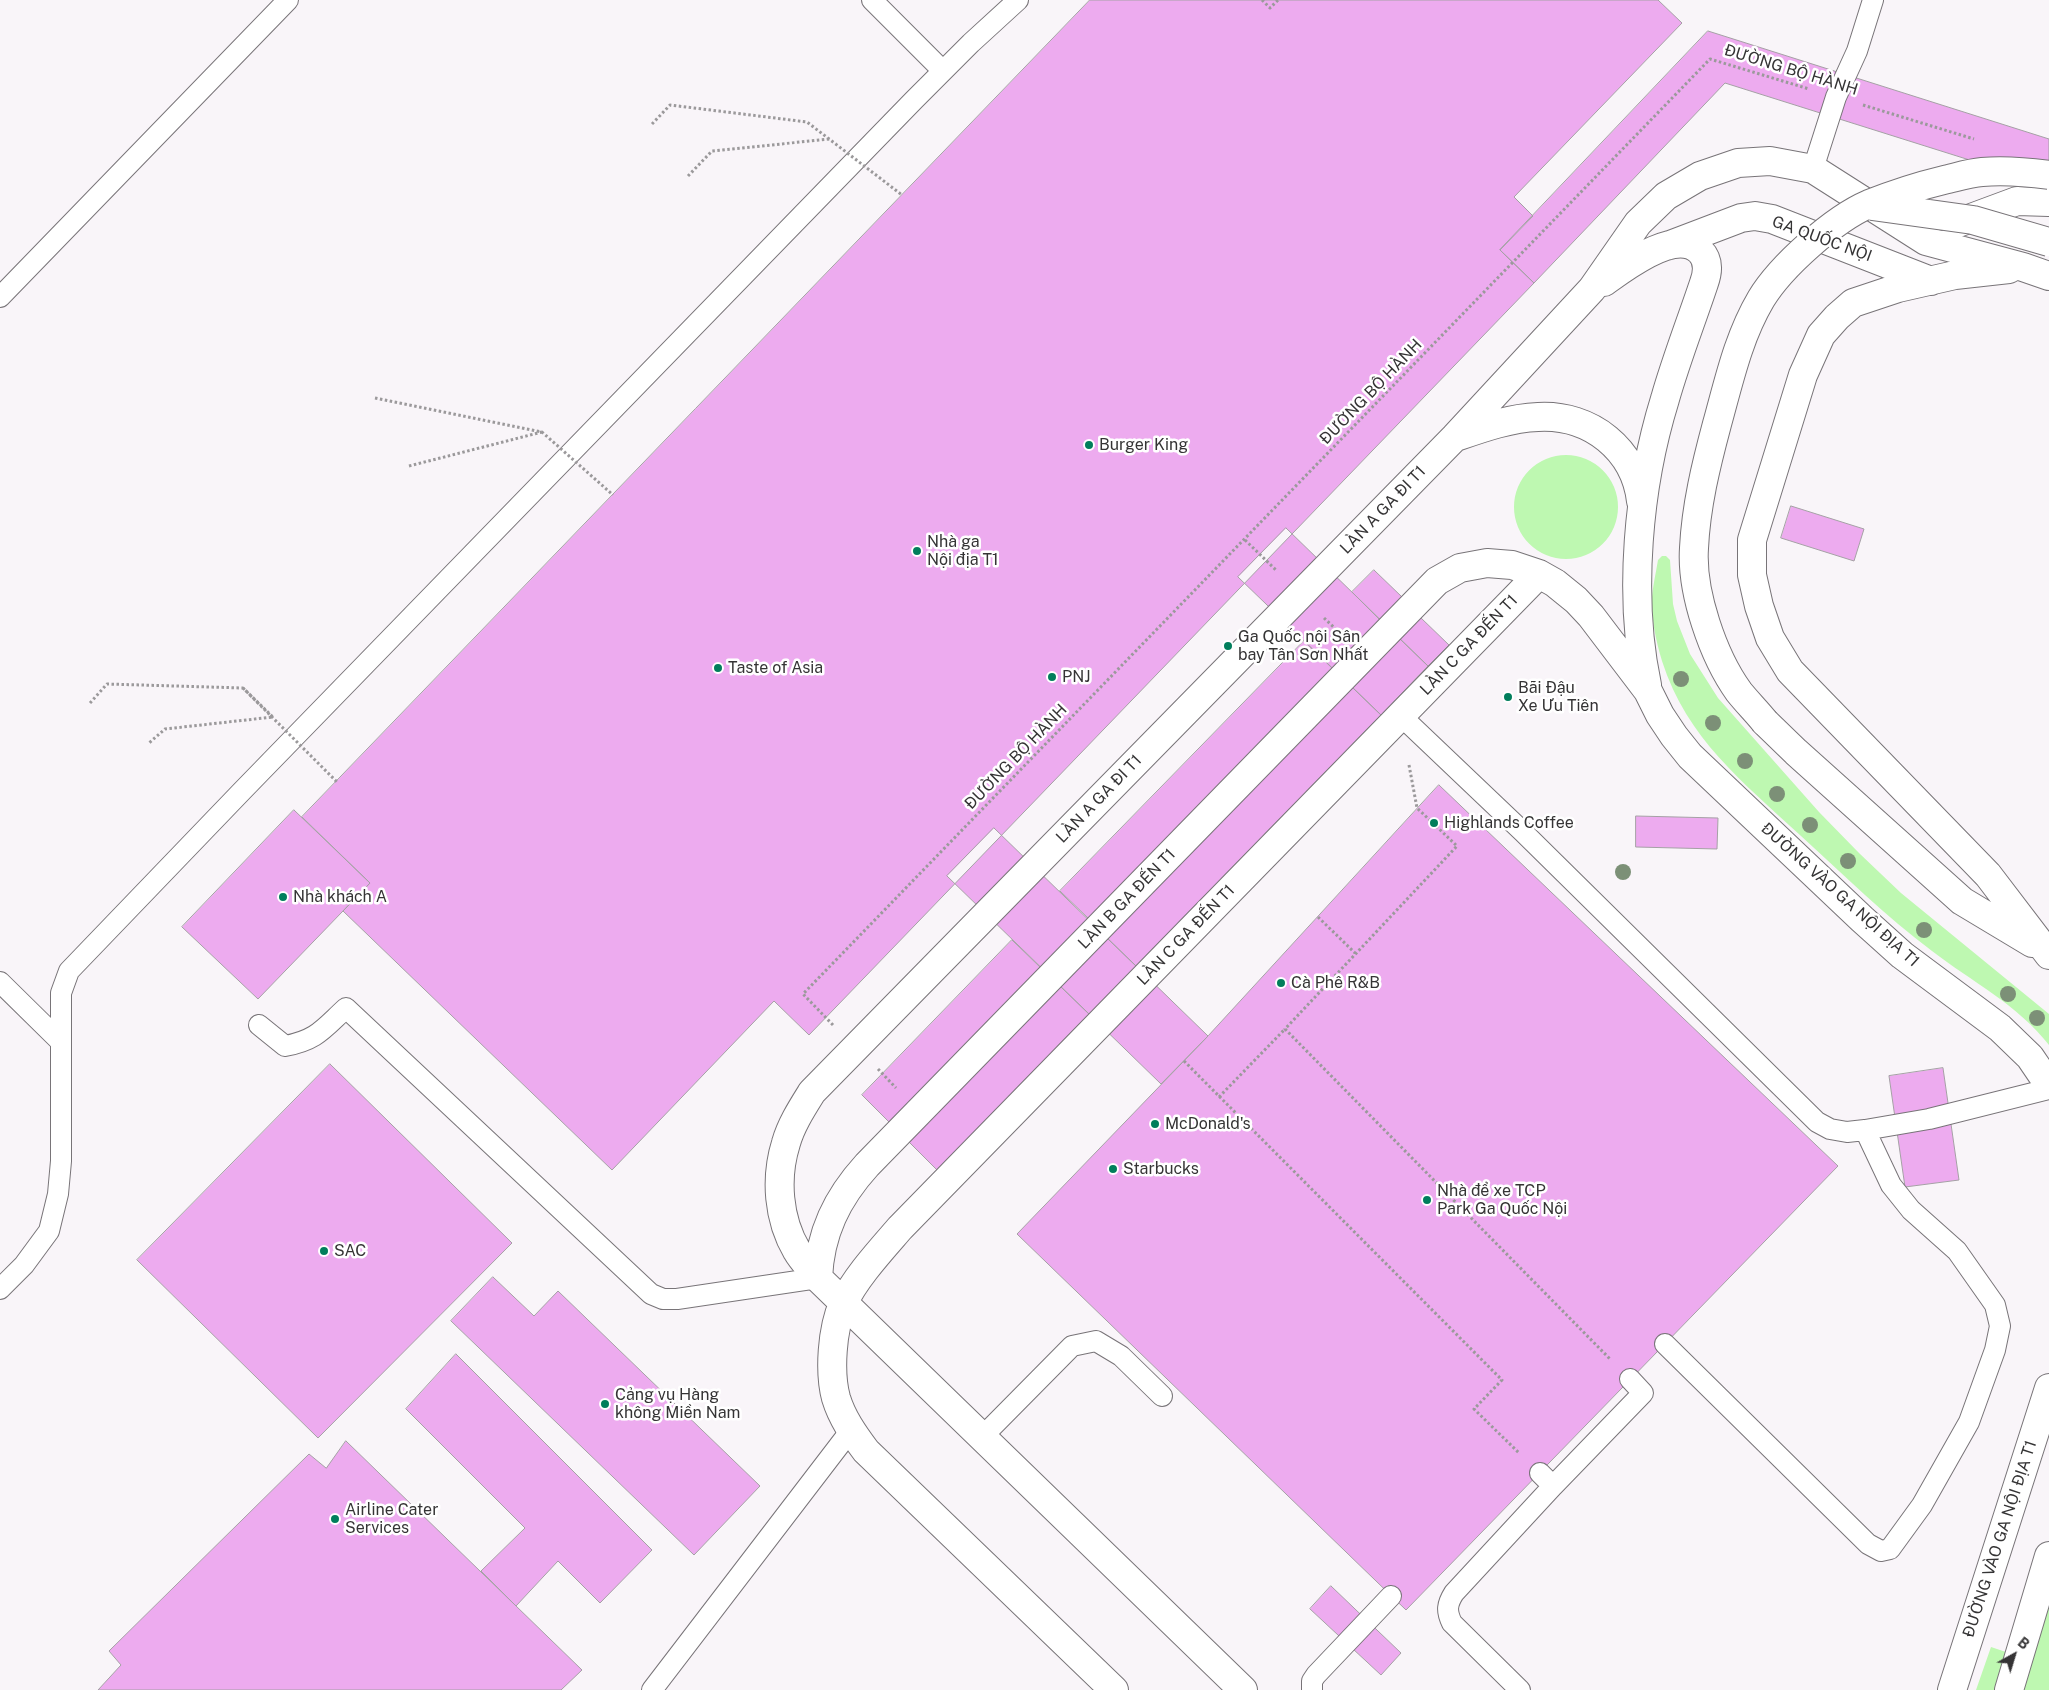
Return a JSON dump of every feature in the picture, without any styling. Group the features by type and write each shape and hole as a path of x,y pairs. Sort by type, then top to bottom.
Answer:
{"street":[{"path":"1592,289 1638,223 1666,196 1700,176 1738,163 1770,161 1813,169 1926,241 2023,267 2049,276"},
{"path":"2047,953 1962,901 1803,759 1765,722 1739,691 1721,660 1706,621 1696,581 1694,549 1704,474 1742,336 1762,298 1781,272 1804,249 1828,230 1867,205 1917,187 1982,172 2028,172 2049,175"},
{"path":"2047,953 1988,875 1790,671 1770,638 1758,606 1752,574 1752,540 1812,354 1821,335 1836,317 1892,266 1926,241 1953,225 2016,201 2049,202"},
{"path":"1867,205 1973,220 2049,242"},
{"name":"GA QUỐC NỘI","path":"1654,251 1741,218 1755,216 1772,219 1931,281"},
{"path":"1592,289 1654,251 1669,245 1690,244 1705,257 1707,274 1664,399 1652,450 1642,516 1636,586 1637,620 1640,654 1648,691"},
{"path":"1853,303 1898,288 1955,275 2023,267"},
{"name":"LÀN A GA ĐI T1","path":"1243,1690 818,1278 797,1252 786,1229 780,1198 780,1167 786,1142 796,1118 812,1092 1454,437 1592,289"},
{"path":"1454,437 1502,423 1539,417 1556,417 1585,426 1598,432 1623,453 1638,482 1642,516"},
{"name":"LÀN B GA ĐẾN T1","path":"818,1278 818,1258 830,1218 853,1181 867,1165 1437,582 1460,568 1487,563 1512,566 1539,574 1555,583 1581,605 1648,691"},
{"name":"LÀN C GA ĐẾN T1","path":"1114,1690 873,1457 851,1430 836,1398 832,1364 835,1333 843,1304 869,1264 900,1228 1539,574"},
{"name":"ĐƯỜNG VÀO GA NỘI ĐỊA T1","path":"1648,691 1660,715 1690,756 1862,920 1902,955 2000,1028 2030,1057 2049,1085"},
{"name":"ĐƯỜNG VÀO GA NỘI ĐỊA T1","path":"1952,1690 2049,1388"},
{"path":"2009,1690 2049,1556"}],"lane":[{"path":"0,296 288,0"},
{"path":"872,0 943,71"},
{"path":"0,1289 24,1265 49,1231 58,1194 61,1161 61,993 70,971 249,783 943,71 1018,0"},
{"path":"1813,169 1836,97 1857,51 1873,0"},
{"path":"1400,715 1530,838 1817,1122 1830,1130 1847,1132 1865,1130 1928,1119 2049,1090"},
{"path":"0,982 61,1042"},
{"path":"259,1025 285,1046 302,1043 314,1038 346,1008 651,1294 663,1299 677,1298 818,1278"},
{"path":"1665,1344 1868,1544 1881,1551 1890,1549 1922,1505 1969,1422 1995,1350 2000,1326 1995,1305 1957,1251 1911,1210 1891,1185 1865,1130"},
{"path":"981,1438 1072,1346 1096,1341 1120,1356 1162,1396"},
{"path":"1520,1690 1452,1623 1447,1613 1448,1603 1546,1479 1643,1393 1630,1379"},
{"path":"652,1690 851,1430"},
{"path":"1312,1690 1312,1681 1316,1675 1391,1596"}],"path":[{"path":"1262,0 1270,8 1278,0"},
{"name":"ĐƯỜNG BỘ HÀNH","path":"802,994 1710,59 1975,139"},
{"path":"652,124 670,105 807,122 902,195"},
{"path":"688,176 712,151 830,139"},
{"path":"375,398 542,432 613,495"},
{"path":"409,466 542,432"},
{"path":"90,703 107,684 243,688 337,782"},
{"path":"149,743 165,729 273,717"},
{"path":"1219,1097 1457,846 1417,808"},
{"path":"1318,916 1356,953"},
{"path":"1285,1029 1630,1379"},
{"path":"1184,1061 1502,1380 1474,1409 1546,1479"}],"green space":[{"path":"1566,455 1586,459 1603,470 1614,487 1618,507 1614,527 1603,544 1586,555 1566,559 1546,555 1529,544 1518,527 1514,507 1518,487 1529,470 1546,459"},
{"path":"1662,556 1666,556 1670,560 1673,604 1677,621 1690,654 1718,698 1819,812 1859,853 1901,893 2049,1014 2049,1045 2037,1031 2009,1006 1932,951 1881,910 1758,797 1719,758 1686,714 1673,689 1662,661 1652,613 1652,597 1658,560"},
{"path":"2049,1603 2049,1690 1976,1690 1991,1647 2030,1660"}],"building":[{"name":"Nhà ga Nội địa T1","path":"1090,0 1658,0 1682,23 1514,197 1533,216 1500,250 1534,283 809,1035 774,1001 612,1170 343,911 370,883 302,817"},
{"path":"1708,31 2049,139 2049,185 1725,83 1534,283 1500,250"},
{"path":"1791,506 1864,529 1854,561 1781,538"},
{"path":"1286,528 1428,666 1381,715 1238,577"},
{"path":"1374,570 1402,597 1380,620 1352,592"},
{"path":"1420,617 1449,645 1428,666 1400,639"},
{"path":"1304,641 1333,669 1089,919 1060,891"},
{"path":"1352,687 1381,715 1136,966 1107,938"},
{"name":"Nhà để xe TCP Park Ga Quốc Nội","path":"1439,785 1838,1166 1406,1610 1017,1234 1208,1036"},
{"name":"Nhà khách A","path":"294,810 370,883 258,999 182,927"},
{"path":"1636,816 1718,818 1717,849 1636,847"},
{"path":"994,828 1208,1036 1161,1084 947,876"},
{"path":"1012,940 1041,968 890,1123 862,1095"},
{"path":"1060,986 1089,1014 937,1170 909,1142"},
{"name":"SAC","path":"330,1064 512,1243 318,1438 137,1260"},
{"path":"1943,1068 1959,1180 1905,1187 1889,1076"},
{"name":"Cảng vụ Hàng không Miền Nam","path":"493,1277 534,1316 558,1291 760,1486 694,1555 451,1321"},
{"path":"456,1354 652,1550 600,1603 558,1561 516,1606 481,1571 525,1528 406,1409"},
{"name":"Airline Cater Services","path":"346,1441 582,1670 561,1690 98,1690 121,1665 109,1651 309,1454 326,1468"},
{"path":"1331,1586 1401,1653 1381,1675 1310,1609"}],"place":[{"name":"Burger King","path":"1089,445"},
{"name":"Nhà ga Nội địa T1","path":"917,551"},
{"name":"Ga Quốc nội Sân bay Tân Sơn Nhất","path":"1228,646"},
{"name":"Taste of Asia","path":"718,668"},
{"name":"PNJ","path":"1052,677"},
{"name":"Bãi Đậu Xe Ưu Tiên","path":"1508,697"},
{"name":"Highlands Coffee","path":"1434,823"},
{"name":"Nhà khách A","path":"283,897"},
{"name":"Cà Phê R&B","path":"1281,983"},
{"name":"McDonald's","path":"1155,1124"},
{"name":"Starbucks","path":"1113,1169"},
{"name":"Nhà để xe TCP Park Ga Quốc Nội","path":"1427,1200"},
{"name":"SAC","path":"324,1251"},
{"name":"Cảng vụ Hàng không Miền Nam","path":"605,1404"},
{"name":"Airline Cater Services","path":"335,1519"}]}
